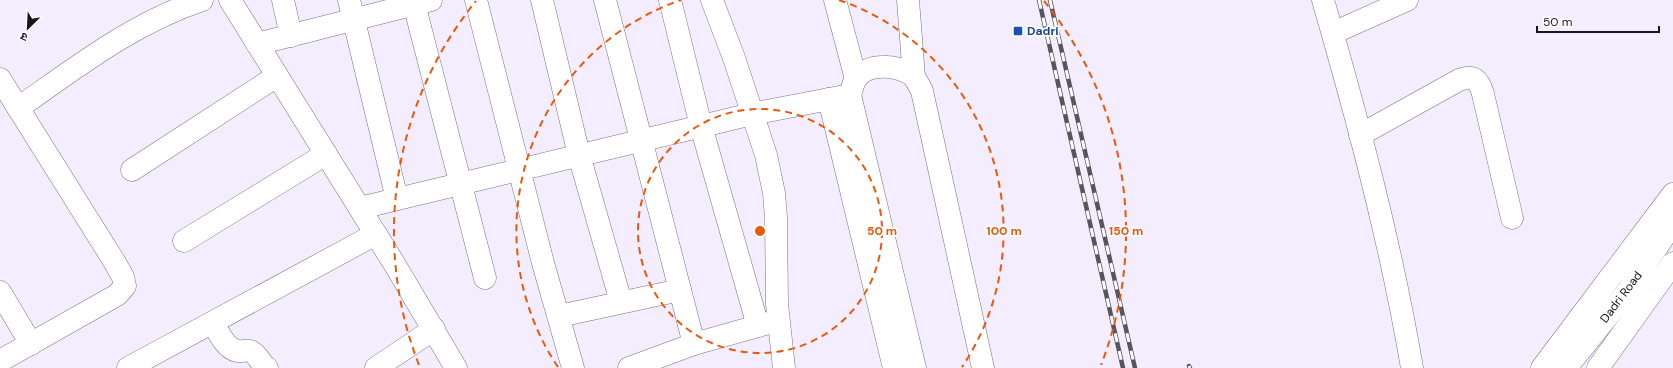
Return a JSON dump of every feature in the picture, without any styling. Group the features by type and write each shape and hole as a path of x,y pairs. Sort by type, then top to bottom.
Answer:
{"street":[{"path":"18,108 114,41 154,18 202,0"},
{"path":"230,0 376,234 456,368"},
{"path":"282,0 291,36"},
{"path":"476,0 543,263 573,368"},
{"path":"542,0 579,155 621,302"},
{"path":"604,0 642,140 694,344"},
{"path":"670,0 701,126 758,326"},
{"path":"712,0 734,58 766,156 774,193 779,320 784,368"},
{"path":"835,0 915,368"},
{"path":"908,0 914,77 922,91 983,368"},
{"path":"1323,0 1360,135 1404,325 1412,368"},
{"path":"1333,34 1407,0"},
{"path":"257,44 291,36 352,10 419,1 460,184 485,278"},
{"path":"352,10 397,199"},
{"path":"360,208 752,114 829,99 853,87 868,69 888,66 902,70 914,77"},
{"path":"132,170 277,76"},
{"path":"1360,135 1459,80 1467,77 1476,79 1480,84 1483,94 1512,218"},
{"path":"0,79 114,261 123,277 125,286 117,295 0,361"},
{"path":"829,99 894,368"},
{"path":"184,242 326,154"},
{"path":"1542,368 1673,194"},
{"name":"Dadri Road","path":"1568,365 1627,292 1673,223"},
{"path":"133,367 376,234"},
{"name":"Dadri Road","path":"1598,368 1673,263"},
{"path":"1610,368 1673,285"},
{"path":"559,316 680,290"},
{"path":"0,292 31,344"},
{"path":"629,368 694,344 779,320"},
{"path":"213,323 226,344 238,351 248,350 254,352 261,364 266,368"},
{"path":"376,368 434,329"}],"railway":[{"path":"1039,0 1123,368"},
{"path":"1050,0 1135,368"}],"place":[{"name":"Dadri","path":"1018,31"}]}
